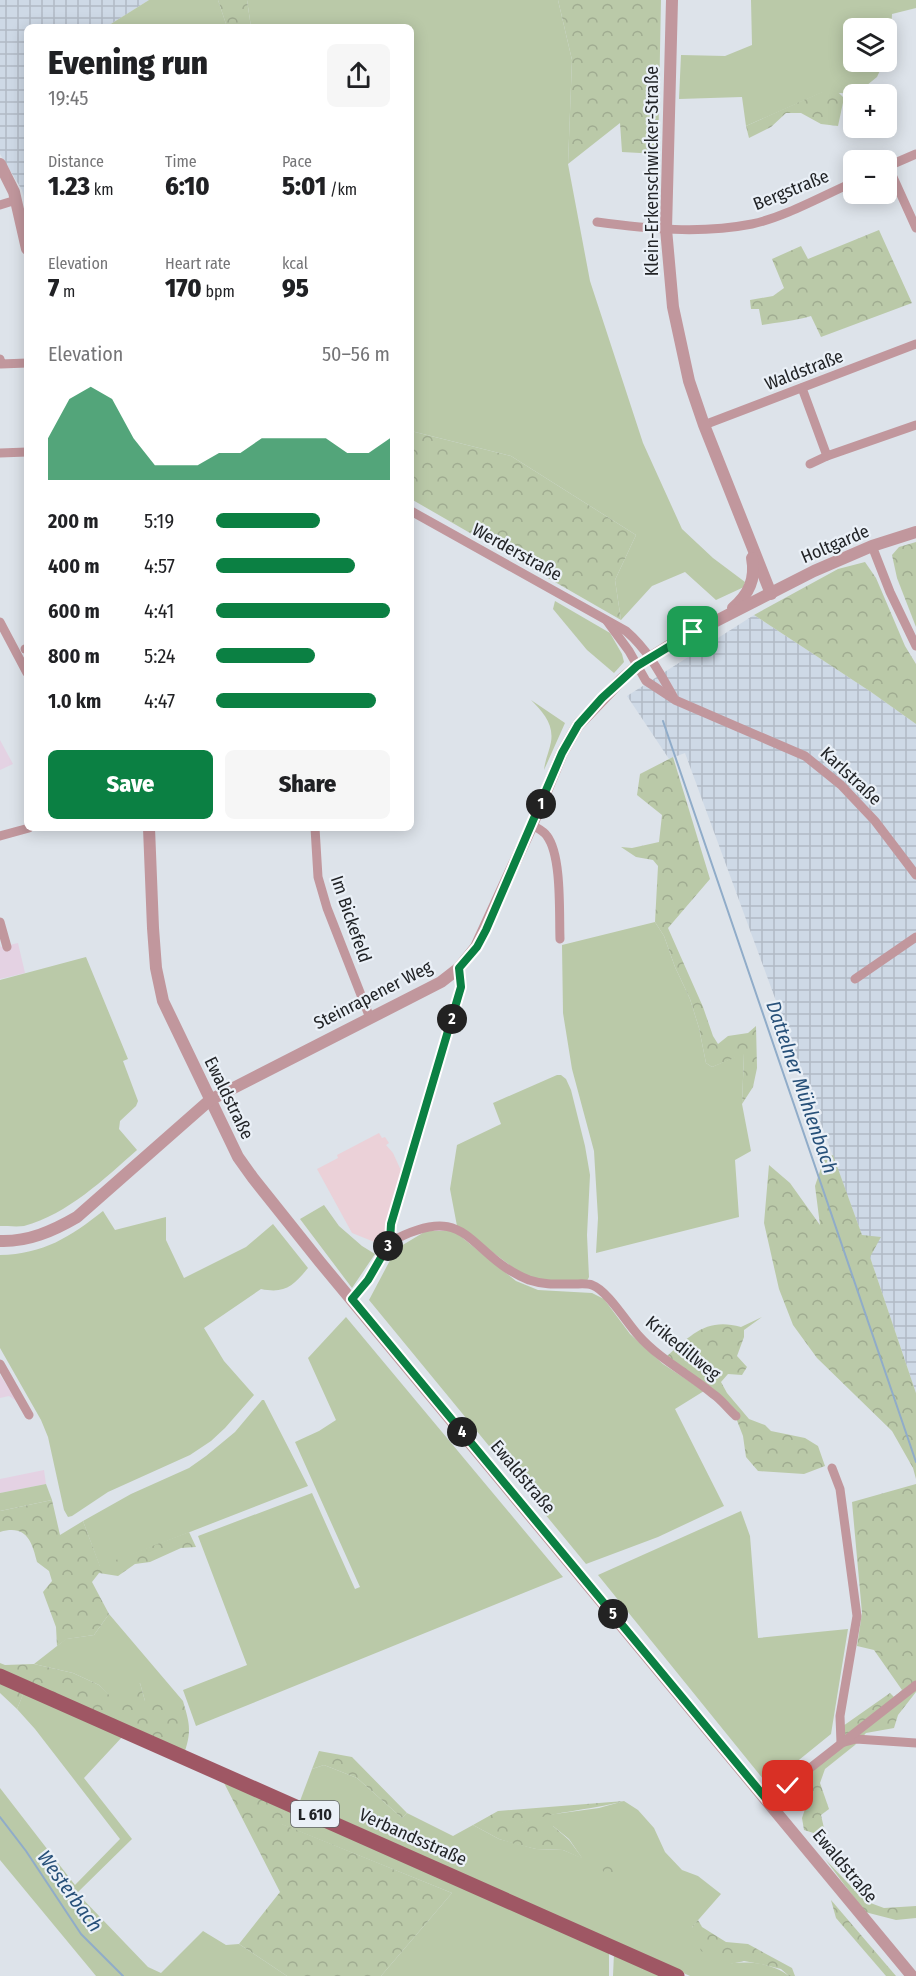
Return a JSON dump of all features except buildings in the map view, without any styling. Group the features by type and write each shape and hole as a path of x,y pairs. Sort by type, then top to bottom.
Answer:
{"main road":[{"name":"Verbandsstraße","path":"0,1676 677,1976"}],"street":[{"name":"Klein-Erkenschwicker-Straße","path":"672,0 666,229 668,268 677,330 689,381 767,595"},
{"path":"897,163 916,154"},
{"path":"0,164 11,183 24,236"},
{"name":"Bergstraße","path":"597,222 666,229 708,230 753,224 843,187"},
{"path":"897,188 916,228"},
{"path":"0,205 16,200"},
{"name":"Waldstraße","path":"704,425 916,344"},
{"path":"0,359 0,364 24,363"},
{"path":"802,388 827,456"},
{"path":"810,464 916,425"},
{"path":"0,453 24,452"},
{"name":"Werderstraße","path":"414,513 626,631 641,644 651,657"},
{"name":"Holtgarde","path":"767,595 872,546 916,532"},
{"name":"Klein-Erkenschwicker-Straße","path":"750,544 754,569 767,595"},
{"path":"872,546 890,592 916,646"},
{"name":"Klein-Erkenschwicker-Straße","path":"721,618 750,590 754,569"},
{"name":"Steinrapener Weg","path":"0,1241 45,1234 77,1217 210,1100 441,982 459,968 477,947 486,930 562,753 578,725 602,698 637,666 721,618 767,595"},
{"name":"Werderstraße","path":"607,621 637,666"},
{"path":"0,622 24,667"},
{"path":"651,657 675,700"},
{"name":"Karlstraße","path":"637,666 646,681 675,700 805,756 849,794 875,821 916,875"},
{"path":"532,825 546,834 553,847 556,862 560,939"},
{"path":"0,836 24,829"},
{"name":"Ewaldstraße","path":"149,831 156,968 163,1001 246,1169 912,1976"},
{"name":"Im Bickefeld","path":"315,831 318,877 327,908 370,1018"},
{"path":"0,922 7,946"},
{"path":"855,979 916,937"},
{"path":"352,1299 368,1280 390,1242 391,1224 461,987 459,968"},
{"name":"Krikedillweg","path":"390,1242 417,1229 441,1225 456,1229 511,1270 531,1281 546,1284 592,1285 602,1292 640,1338 716,1395 736,1416"},
{"path":"0,1364 29,1415"},
{"path":"832,1468 840,1489 857,1616 840,1716 842,1743"},
{"path":"768,1801 916,1685"},
{"path":"842,1743 856,1739 916,1743"}],"shaded area":[{"path":"0,0 149,0 111,24 24,24 24,198 22,190 0,154"},
{"path":"754,615 916,724 916,1393 870,1257 685,753 669,759 627,696"},
{"path":"0,740 13,764 0,770"},
{"path":"18,943 25,973 0,979 0,944 1,947"},
{"path":"379,1133 389,1143 386,1145 393,1153 403,1175 382,1245 352,1233 317,1169 338,1158 337,1155"},
{"path":"0,1375 18,1402 9,1396 0,1398"},
{"path":"44,1470 46,1484 0,1493 0,1479"}],"green space":[{"path":"149,0 218,0 226,24 111,24"},
{"path":"218,0 247,0 251,24 226,24"},
{"path":"247,0 558,0 572,60 568,164 590,281 643,443 682,529 713,558 745,582 744,587 716,600 685,572 652,586 621,620 615,580 636,535 511,456 414,432 414,24 251,24"},
{"path":"558,0 661,0 658,154 622,152 620,123 568,164 572,60"},
{"path":"751,0 916,0 916,8 892,14 892,18 843,18 843,72 879,72 868,84 843,84 843,93 823,92 746,126 742,97 679,99 681,55 725,56 752,45"},
{"path":"833,87 843,97 838,126 821,124 801,113 786,113 771,127 749,138 746,126"},
{"path":"879,230 912,303 821,337 811,316 762,325 759,309 751,309 750,300 773,296 784,288 772,259 801,246 808,259"},
{"path":"414,432 511,456 636,535 615,580 621,620 414,501"},
{"path":"916,542 916,627 897,578 892,555 899,547"},
{"path":"865,562 876,578 905,646 916,664 916,724 754,615 838,569"},
{"path":"555,601 610,633 624,662 614,673 587,650 553,609"},
{"path":"531,700 565,723 544,770 551,742 551,730 543,714"},
{"path":"673,757 710,879 668,928 718,1044 728,1036 748,1033 756,1026 757,1068 753,1087 742,1104 744,1054 712,1067 706,1063 690,999 664,936 655,922 658,866 653,860 636,857 621,847 632,848 659,842 662,815 637,795 640,774"},
{"path":"655,922 664,936 690,999 706,1063 712,1067 744,1053 742,1104 751,1151 735,1160 739,1217 596,1253 598,1218 594,1151 572,1069 563,1013 562,945"},
{"path":"86,957 128,1059 123,1061 138,1101 136,1106 120,1121 119,1129 137,1150 85,1194 56,1213 24,1226 0,1226 0,980"},
{"path":"557,1075 566,1079 571,1090 590,1175 587,1235 589,1277 587,1281 543,1281 527,1278 457,1226 450,1189 457,1145 501,1124 493,1103"},
{"path":"833,1155 862,1235 881,1237 870,1257 916,1393 916,1479 913,1468 892,1431 817,1358 793,1325 779,1289 764,1223 769,1165 790,1183 820,1225 815,1186 824,1159"},
{"path":"324,1205 339,1226 375,1254 352,1288 300,1219"},
{"path":"103,1211 115,1230 166,1217 166,1240 184,1278 246,1247 273,1224 308,1268 298,1280 288,1287 276,1290 261,1289 204,1328 224,1361 254,1395 225,1428 190,1455 108,1492 68,1517 64,1510 48,1437 41,1420 0,1348 0,1255 30,1251 56,1242 79,1229"},
{"path":"426,1231 454,1231 516,1281 538,1290 592,1293 604,1299 630,1334 663,1364 704,1391 675,1409 724,1506 658,1537 586,1564 369,1300 396,1249"},
{"path":"346,1317 563,1577 196,1726 183,1690 247,1665 198,1536 312,1493 355,1589 360,1587 295,1442 336,1420 308,1358"},
{"path":"762,1317 744,1330 744,1337 737,1356 747,1367 742,1375 728,1374 721,1382 727,1393 749,1419 765,1425 771,1431 805,1438 818,1446 825,1466 804,1474 758,1471 746,1457 743,1436 731,1405 667,1356 692,1335 709,1326 718,1324 741,1327"},
{"path":"262,1400 308,1486 100,1567 83,1521 131,1494 189,1468 235,1432"},
{"path":"46,1484 52,1500 0,1511 0,1493"},
{"path":"916,1484 916,1692 898,1715 894,1728 866,1733 825,1769 820,1783 829,1809 821,1815 826,1837 804,1830 802,1818 807,1803 802,1794 788,1792 790,1784 838,1743 843,1726 890,1693 894,1697 902,1690 874,1650 857,1646 862,1613 852,1502"},
{"path":"52,1500 60,1535 83,1521 100,1566 189,1532 196,1547 181,1548 150,1562 135,1564 118,1576 99,1573 92,1582 109,1614 94,1635 67,1639 57,1646 56,1627 43,1592 52,1581 49,1571 37,1562 30,1541 22,1532 9,1530 0,1532 0,1511"},
{"path":"741,1511 750,1536 758,1638 848,1629 831,1734 768,1785 598,1575"},
{"path":"109,1614 183,1701 145,1701 140,1683 115,1702 99,1685 73,1673 34,1664 66,1639 94,1635"},
{"path":"0,1663 5,1665 34,1664 73,1673 99,1685 115,1701 125,1688 140,1683 145,1701 183,1701 189,1726 185,1751 28,1683 17,1709 0,1693"},
{"path":"24,1692 123,1736 84,1778 132,1839 77,1893 148,1967 161,1973 203,1931 226,1945 239,1944 287,1976 96,1976 0,1860 0,1788 75,1885 120,1839 17,1709"},
{"path":"319,1751 352,1757 407,1813 402,1818 357,1778 324,1765 312,1769"},
{"path":"324,1765 357,1778 402,1818 407,1813 453,1836 473,1825 499,1839 536,1849 563,1850 582,1858 569,1839 553,1826 512,1826 540,1816 599,1808 624,1801 638,1810 654,1828 665,1852 682,1870 698,1876 721,1894 692,1927 726,1964 767,1965 789,1976 690,1976 300,1801 312,1769"},
{"path":"222,1779 286,1807 282,1824 452,1893 381,1976 287,1976 239,1944 280,1892"},
{"path":"624,1801 541,1817 515,1826 553,1826 569,1840 583,1859 563,1850 536,1849 515,1844 499,1839 473,1825 498,1811"},
{"path":"286,1807 609,1951 609,1976 381,1976 452,1893 281,1824"},
{"path":"825,1859 865,1901 884,1908 916,1906 916,1918 896,1920 865,1912"},
{"path":"598,1865 619,1867 618,1876 604,1872"},
{"path":"831,1900 896,1976 886,1976 836,1918"},
{"path":"698,1920 702,1927 726,1942 748,1944 792,1968 795,1976 789,1976 781,1969 744,1961 726,1965 701,1951 692,1927"},
{"path":"614,1953 666,1976 613,1976"}],"waterway":[{"name":"Dattelner Mühlenbach","path":"663,721 916,1462"},
{"name":"Westerbach","path":"0,1817 26,1851 81,1934 123,1976"}],"route":[{"path":"693,632 637,666 622,679 578,725 562,753 486,930 477,947 459,968 461,987 391,1224 390,1242 368,1280 352,1299 768,1801 788,1786"}]}
